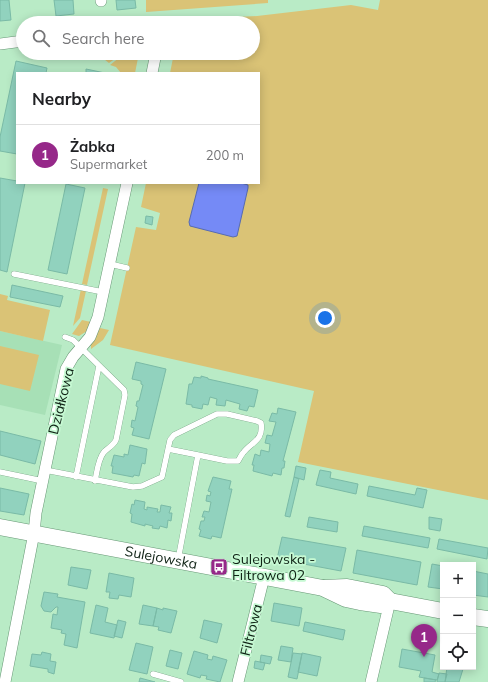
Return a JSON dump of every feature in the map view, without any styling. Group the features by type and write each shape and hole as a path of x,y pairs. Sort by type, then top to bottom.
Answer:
{"main road":[{"name":"Sulejowska","path":"0,527 323,588 347,586 383,594 390,601 440,610"},
{"path":"476,617 488,619"}],"street":[{"path":"0,44 16,42"},
{"path":"152,72 155,60"},
{"name":"Działkowa","path":"5,682 34,533 36,513 66,369 73,357 90,336 94,328 110,264 127,184"},
{"name":"Filtrowa","path":"238,682 264,577"},
{"path":"371,682 390,601"}],"lane":[{"path":"110,264 127,268"},
{"path":"14,274 103,292"},
{"path":"64,336 73,340 124,390 125,395 116,440 113,446 104,452 96,481"},
{"path":"76,477 99,366"},
{"path":"0,472 76,477 136,487 160,479 163,476 168,448 171,438 174,435 217,414 227,414 261,423 258,440 243,452 238,461 227,461 168,448"},
{"path":"178,560 198,455"},
{"path":"152,674 180,682"}],"shaded area":[{"path":"146,0 268,0 268,3 146,12"},
{"path":"380,0 488,0 488,500 298,462 314,391 110,345 136,227 156,230 160,213 141,207 146,184 260,184 260,72 170,72 173,60 260,60 260,16 257,16 351,5 378,10"},
{"path":"105,60 113,60 109,63"},
{"path":"116,60 138,60 135,72 120,72 116,67 110,65"},
{"path":"103,188 108,189 87,285 82,284"},
{"path":"81,289 86,291 80,318 73,326"},
{"path":"0,294 8,296 7,300 50,310 43,341 0,331"},
{"path":"82,320 91,322 87,331 79,336 72,334"},
{"path":"100,328 109,330 103,340 91,349 91,344"},
{"path":"0,331 62,345 45,415 0,405"},
{"path":"0,346 39,355 30,391 0,384"}],"water":[{"path":"199,184 248,185 237,236 233,237 190,226 189,222"}],"building":[{"path":"0,0 9,0 11,20 0,21"},
{"path":"54,0 73,0 74,14 56,16"},
{"path":"116,0 135,0 136,8 117,10"},
{"path":"16,61 47,68 46,72 16,72 16,154 0,151 0,137"},
{"path":"86,69 100,72 86,72"},
{"path":"0,178 16,181 16,184 25,184 7,272 0,270"},
{"path":"66,184 85,188 67,274 48,270"},
{"path":"146,216 153,217 152,225 145,223"},
{"path":"12,285 63,296 60,307 10,297"},
{"path":"136,362 166,369 149,439 132,435 134,428 131,427 132,420 135,421 138,407 136,406 137,401 139,401 143,385 141,384 141,381 132,379"},
{"path":"201,376 208,379 258,390 254,407 249,406 247,411 239,409 240,404 226,400 225,406 216,405 217,399 210,397 208,405 203,404 202,409 186,404 189,384 192,384 194,377 201,378"},
{"path":"278,408 296,412 283,461 285,461 284,468 282,468 281,475 273,473 272,476 253,471 254,465 252,465 255,454 260,456 261,450 269,452 270,444 265,443 267,435 272,436 276,422 269,421 272,413 277,414"},
{"path":"0,431 41,441 35,464 0,455"},
{"path":"130,445 147,449 145,464 142,463 139,476 134,475 133,477 112,473 113,466 111,466 114,455 124,457 124,454 128,455"},
{"path":"296,466 306,468 304,480 294,477"},
{"path":"320,470 331,472 330,478 358,484 356,494 316,485"},
{"path":"213,477 231,481 229,489 232,489 221,538 212,536 211,539 199,536 201,530 199,529 201,521 204,521 205,517 202,517 204,511 209,512 211,502 206,501 207,495 210,496 211,492 208,491"},
{"path":"294,477 299,479 290,517 285,516"},
{"path":"369,486 415,495 417,488 427,490 423,508 367,496"},
{"path":"0,488 29,494 24,515 0,511"},
{"path":"135,500 145,502 144,509 147,510 147,507 158,509 157,512 160,512 161,505 171,507 169,513 172,513 171,521 168,520 167,528 160,526 159,529 152,528 153,526 145,524 145,526 131,522 132,514 130,513 132,504 134,505"},
{"path":"309,517 338,522 337,532 307,527"},
{"path":"429,517 442,519 440,531 429,529"},
{"path":"364,526 430,538 428,548 362,536"},
{"path":"282,537 346,548 341,571 277,559"},
{"path":"439,539 488,548 487,559 437,549"},
{"path":"357,550 421,562 417,585 353,573"},
{"path":"432,564 440,565 440,589 428,587"},
{"path":"71,567 91,570 87,589 68,585"},
{"path":"476,572 488,574 488,597 476,595"},
{"path":"109,573 134,578 131,597 119,595 118,599 109,598 110,592 106,592"},
{"path":"44,592 58,594 57,597 85,602 77,648 64,645 66,634 61,633 62,630 51,628 53,614 57,615 58,607 51,612 44,611 41,606"},
{"path":"274,603 302,608 299,626 271,621"},
{"path":"96,605 108,608 105,622 117,625 114,638 90,633"},
{"path":"143,605 157,608 153,626 139,624"},
{"path":"157,608 177,611 171,633 158,630 159,627 153,626"},
{"path":"118,620 126,622 122,638 114,636"},
{"path":"204,620 222,624 217,643 200,638"},
{"path":"305,622 345,630 343,640 303,631"},
{"path":"136,643 153,647 147,674 129,670"},
{"path":"281,646 293,648 291,662 278,660"},
{"path":"402,649 435,655 432,672 439,674 437,680 419,677 421,671 399,667"},
{"path":"170,650 182,653 178,669 166,666"},
{"path":"194,651 208,655 207,659 212,660 213,656 227,660 220,682 206,679 207,676 201,675 200,678 187,674"},
{"path":"42,652 51,654 50,661 56,662 54,674 48,672 48,669 30,666 32,654 41,655"},
{"path":"293,653 302,654 297,679 288,677"},
{"path":"302,653 321,657 317,676 298,672"},
{"path":"261,655 272,657 270,664 260,662"},
{"path":"255,661 265,663 263,670 254,668"},
{"path":"447,670 463,670 459,682 445,682"},
{"path":"439,673 447,674 445,682 437,682"},
{"path":"140,678 155,682 139,682"},
{"path":"424,678 436,680 435,682 424,682"}],"place":[{"name":"Sulejowska - Filtrowa 02","path":"219,567"},
{"name":"Żabka","path":"424,657"}]}
